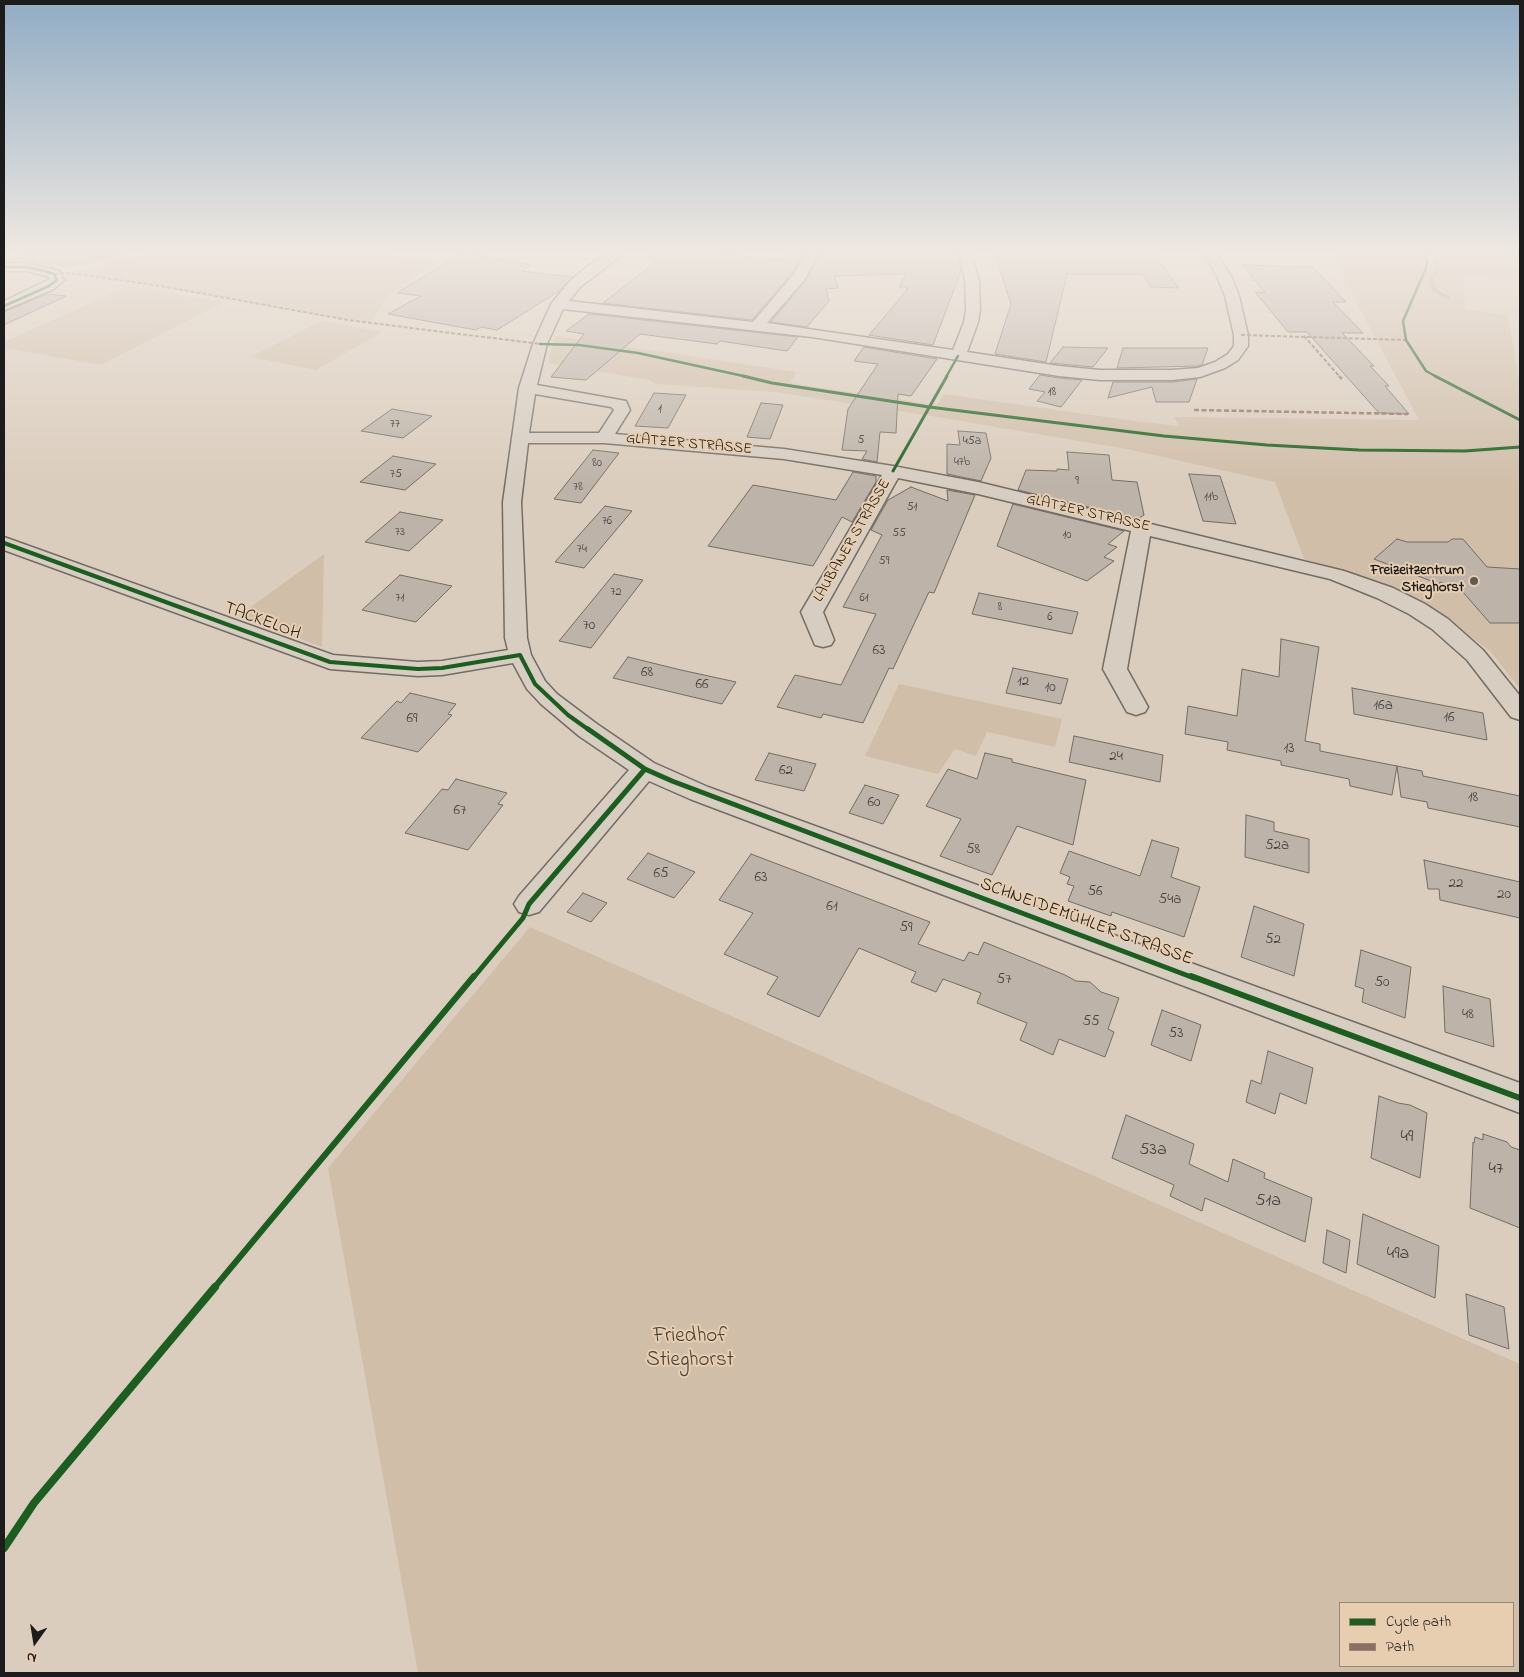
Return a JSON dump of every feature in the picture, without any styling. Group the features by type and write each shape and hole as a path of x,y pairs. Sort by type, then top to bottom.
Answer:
{"street":[{"name":"SCHNEIDEMÜHLER STRASSE","path":"546,330 540,344 527,388 512,502 516,638 520,655 535,684 549,699 588,730 645,769 699,793 1520,1098"},
{"path":"779,330 1100,375 1172,376 1200,372 1220,365 1233,356 1241,346 1241,330"},
{"path":"958,356 968,330"},
{"name":"GLATZER STRASSE","path":"527,388 620,404 622,410 604,438"},
{"name":"GLATZER STRASSE","path":"519,438 604,438 692,444 784,454 893,471 978,488 1312,568 1364,584 1417,609 1462,642 1488,670 1520,712"},
{"name":"LAUBANER STRASSE","path":"823,640 812,612 893,471"},
{"path":"1136,707 1115,669 1142,527"},
{"name":"TACKELOH","path":"4,542 330,662 418,669 442,668 520,655"},
{"path":"529,904 645,769"}],"green space":[{"path":"30,330 169,330 101,365 4,348 4,342"},
{"path":"303,330 372,330 382,332 316,370 251,357"},
{"path":"1371,330 1511,330 1520,385 1520,689 1491,652 1445,617 1372,580 1304,559 1275,482 1127,449 931,416 775,392 655,384 649,380 548,363 555,336 797,372 790,383 937,405 944,394 1179,426 1174,417 1419,420"},
{"path":"324,554 322,647 238,616"},
{"path":"899,684 1062,719 1055,747 987,732 976,756 955,749 938,774 865,756"},
{"name":"Friedhof Stieghorst","path":"530,927 1520,1364 1520,1673 418,1673 328,1168"}],"building":[{"path":"737,330 798,337 787,351 720,341 717,344 640,334 586,380 551,377 584,334 566,331"},
{"path":"873,330 939,330 933,345 869,335"},
{"path":"1003,330 1054,330 1046,362 995,354"},
{"path":"1287,330 1360,330 1363,333 1342,333 1374,366 1370,366 1389,386 1385,386 1409,414 1379,413 1307,332 1288,332"},
{"path":"864,347 937,359 911,396 898,394 896,433 880,432 877,462 862,459 867,451 842,450 848,409 878,364 854,361"},
{"path":"1063,347 1108,348 1093,367 1050,363"},
{"path":"1123,348 1208,348 1202,365 1198,366 1117,368"},
{"path":"1040,375 1082,380 1061,407 1037,401 1045,392 1029,389"},
{"path":"1197,379 1189,402 1156,402 1152,387 1108,398 1113,382 1172,382"},
{"path":"654,393 686,395 668,428 635,426"},
{"path":"761,403 783,405 770,439 747,437"},
{"path":"392,409 432,416 403,438 361,431"},
{"path":"958,431 986,433 991,458 981,481 947,474 947,444 960,445"},
{"path":"593,450 619,453 581,503 554,499"},
{"path":"1067,452 1109,455 1112,480 1137,482 1144,515 1138,519 1018,490 1026,470 1069,470"},
{"path":"393,456 436,464 405,490 360,482"},
{"path":"853,472 876,476 876,482 852,522 842,517 813,566 708,546 753,485 836,500"},
{"path":"1189,474 1220,476 1236,524 1203,521"},
{"path":"911,487 948,501 947,490 975,495 934,593 929,592 893,669 889,668 863,723 823,714 821,718 777,707 795,675 841,685 876,614 843,607 882,535 871,530 888,500"},
{"path":"1013,504 1124,531 1108,544 1117,547 1104,557 1114,561 1087,581 997,546"},
{"path":"605,506 632,511 584,568 555,562"},
{"path":"400,512 443,520 409,551 365,542"},
{"name":"Freizeitzentrum Stieghorst","path":"1397,539 1407,542 1448,542 1452,539 1463,539 1487,567 1520,569 1520,623 1490,623 1462,591 1374,559"},
{"path":"614,574 643,580 591,648 559,641"},
{"path":"400,575 452,586 416,622 362,610"},
{"path":"979,593 1078,612 1072,634 972,614"},
{"path":"1281,639 1319,647 1305,741 1320,744 1320,751 1397,766 1392,795 1350,786 1349,779 1281,765 1281,761 1227,750 1228,742 1185,734 1188,706 1237,716 1242,669 1279,677"},
{"path":"628,657 736,682 722,704 613,678"},
{"path":"1013,668 1068,679 1061,704 1006,693"},
{"path":"1352,688 1483,713 1487,740 1354,714"},
{"path":"410,693 456,704 448,714 452,715 418,752 361,738 397,701 401,703"},
{"path":"1074,736 1163,755 1160,782 1069,762"},
{"path":"769,753 816,764 804,791 755,780"},
{"path":"985,753 1012,759 1012,762 1086,780 1073,845 1017,826 992,875 940,856 961,819 926,806 948,769 977,779"},
{"path":"1397,766 1422,771 1423,776 1520,796 1520,827 1428,808 1427,802 1401,797"},
{"path":"456,779 507,793 498,804 503,805 468,850 405,833 442,789 448,790"},
{"path":"865,785 899,795 883,824 849,813"},
{"path":"1246,815 1274,822 1274,831 1309,839 1309,873 1245,857"},
{"path":"1152,840 1179,848 1171,877 1200,887 1184,937 1112,912 1111,916 1068,901 1074,886 1067,884 1070,877 1060,873 1069,851 1140,876"},
{"path":"648,853 695,872 674,898 627,879"},
{"path":"751,854 930,922 918,944 964,961 969,952 978,955 984,942 1076,981 1090,982 1101,992 1119,998 1108,1029 1114,1032 1105,1057 1059,1039 1053,1055 1020,1040 1027,1023 977,1003 981,993 943,979 936,992 911,982 916,972 859,948 819,1017 767,994 778,977 724,954 753,913 719,900"},
{"path":"1424,860 1520,882 1520,918 1440,900 1439,889 1428,889"},
{"path":"583,893 607,903 591,922 567,912"},
{"path":"1254,906 1304,924 1294,976 1241,957"},
{"path":"1361,950 1411,967 1405,1018 1362,1002 1364,989 1355,986"},
{"path":"1443,986 1490,999 1494,1047 1445,1032"},
{"path":"1162,1010 1201,1025 1191,1061 1151,1045"},
{"path":"1268,1051 1313,1068 1306,1104 1280,1093 1275,1114 1246,1102 1251,1080 1261,1084"},
{"path":"1379,1096 1410,1105 1427,1113 1420,1178 1371,1158"},
{"path":"1126,1115 1194,1144 1189,1164 1228,1182 1233,1159 1265,1173 1264,1178 1312,1198 1305,1242 1205,1198 1202,1211 1170,1196 1174,1185 1112,1158"},
{"path":"1483,1134 1507,1142 1511,1147 1520,1150 1520,1228 1470,1208 1473,1142 1475,1137 1483,1140"},
{"path":"1363,1214 1439,1246 1435,1298 1357,1264"},
{"path":"1327,1230 1350,1240 1346,1273 1323,1263"},
{"path":"1466,1294 1504,1307 1509,1349 1469,1335"}],"marked path":[{"path":"426,330 540,344"},
{"path":"1241,335 1406,340"},
{"path":"1304,336 1342,379"},
{"path":"1194,410 1408,414"}],"cycle path":[{"path":"1404,330 1406,340 1426,371 1520,420"},
{"path":"540,344 579,345 638,353 695,364 772,383 929,407 1164,436 1267,445 1359,450 1465,451 1520,447"},
{"path":"893,471 958,356"},
{"path":"4,543 330,662 418,669 442,668 520,655 535,684 568,715 645,769 672,781 992,903 1520,1098"},
{"path":"4,1548 34,1503 523,918 529,904 645,769"}],"place":[{"name":"Freizeitzentrum Stieghorst","path":"1474,581"}]}
